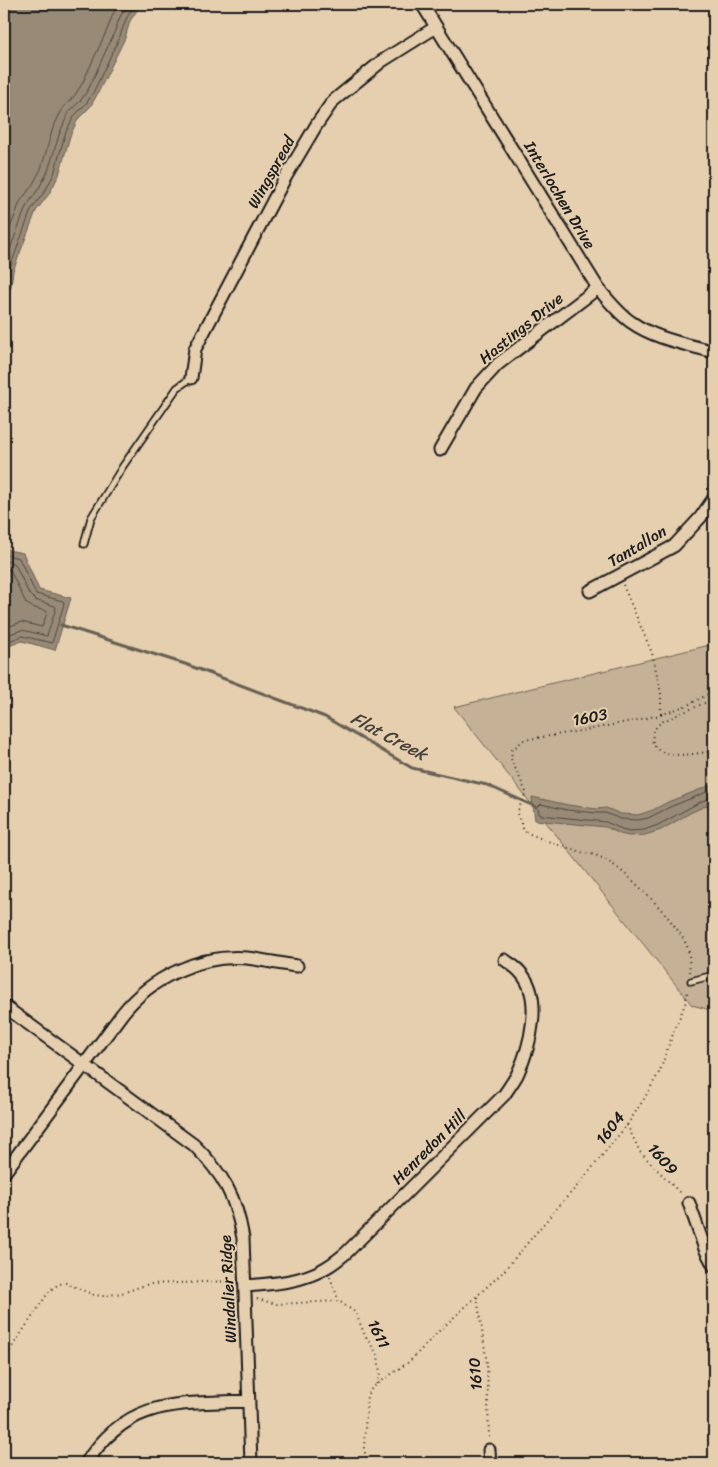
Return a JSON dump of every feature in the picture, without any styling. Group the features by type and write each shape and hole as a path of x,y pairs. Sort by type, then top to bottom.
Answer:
{"street":[{"name":"Interlochen Drive","path":"422,4 598,288 617,311 644,330 714,352"},
{"name":"Wingspread","path":"191,378 195,350 285,178 333,101 382,60 436,26"},
{"name":"Hastings Drive","path":"440,450 476,388 498,364 598,288"},
{"name":"Tantallon","path":"590,591 674,546 700,518 714,498"},
{"path":"4,1173 130,1004 145,991 171,974 202,962 247,958 297,966"},
{"name":"Henredon Hill","path":"245,1283 267,1285 309,1276 326,1268 346,1253 504,1095 516,1077 529,1043 532,1024 531,994 528,984 521,972 505,960"},
{"name":"Windalier Ridge","path":"4,1006 194,1145 216,1169 234,1201 243,1238 251,1463"},
{"path":"689,1203 705,1249 714,1266"},
{"path":"86,1463 95,1449 112,1432 127,1421 155,1408 189,1403 249,1402"},
{"path":"489,1450 490,1463"}],"lane":[{"path":"84,544 91,518 123,466 177,388 191,378"},
{"path":"690,981 714,975"}],"path":[{"path":"619,576 652,653 661,692 661,715"},
{"name":"1603","path":"517,812 526,792 511,759 512,750 524,740 661,715 690,704 714,690"},
{"path":"714,699 661,722 653,731 652,736 652,742 659,750 674,756 714,751"},
{"name":"1604","path":"376,1385 410,1361 438,1332 503,1272 627,1125 660,1071 685,1004 690,981 688,947 661,910 619,868 600,857 541,839 524,831 517,812"},
{"name":"1609","path":"627,1125 640,1152 689,1203"},
{"name":"1611","path":"326,1268 339,1301 356,1313 365,1336 378,1355 380,1373 376,1385"},
{"path":"4,1359 50,1290 59,1284 66,1283 94,1295 104,1296 122,1293 149,1284 245,1283"},
{"name":"1610","path":"477,1297 487,1364 489,1450"},
{"path":"246,1300 256,1299 276,1304 339,1301"},
{"path":"367,1463 364,1448 367,1396 376,1385"}],"shaded area":[{"name":"Flat Creek","path":"714,644 714,1011 692,1005 454,707"}],"water":[{"path":"4,4 141,4 130,21 125,38 98,93 90,107 78,119 70,136 59,175 49,194 36,211 13,271 11,286 4,307"},
{"path":"4,542 8,550 23,553 39,590 71,598 55,650 22,641 4,648"},
{"path":"714,784 714,802 661,830 645,835 629,836 606,827 535,820 532,797 568,805 597,809 606,808 621,814 638,815"}],"waterway":[{"name":"Flat Creek","path":"61,625 185,664 325,717 412,768 487,785 536,807"}]}
